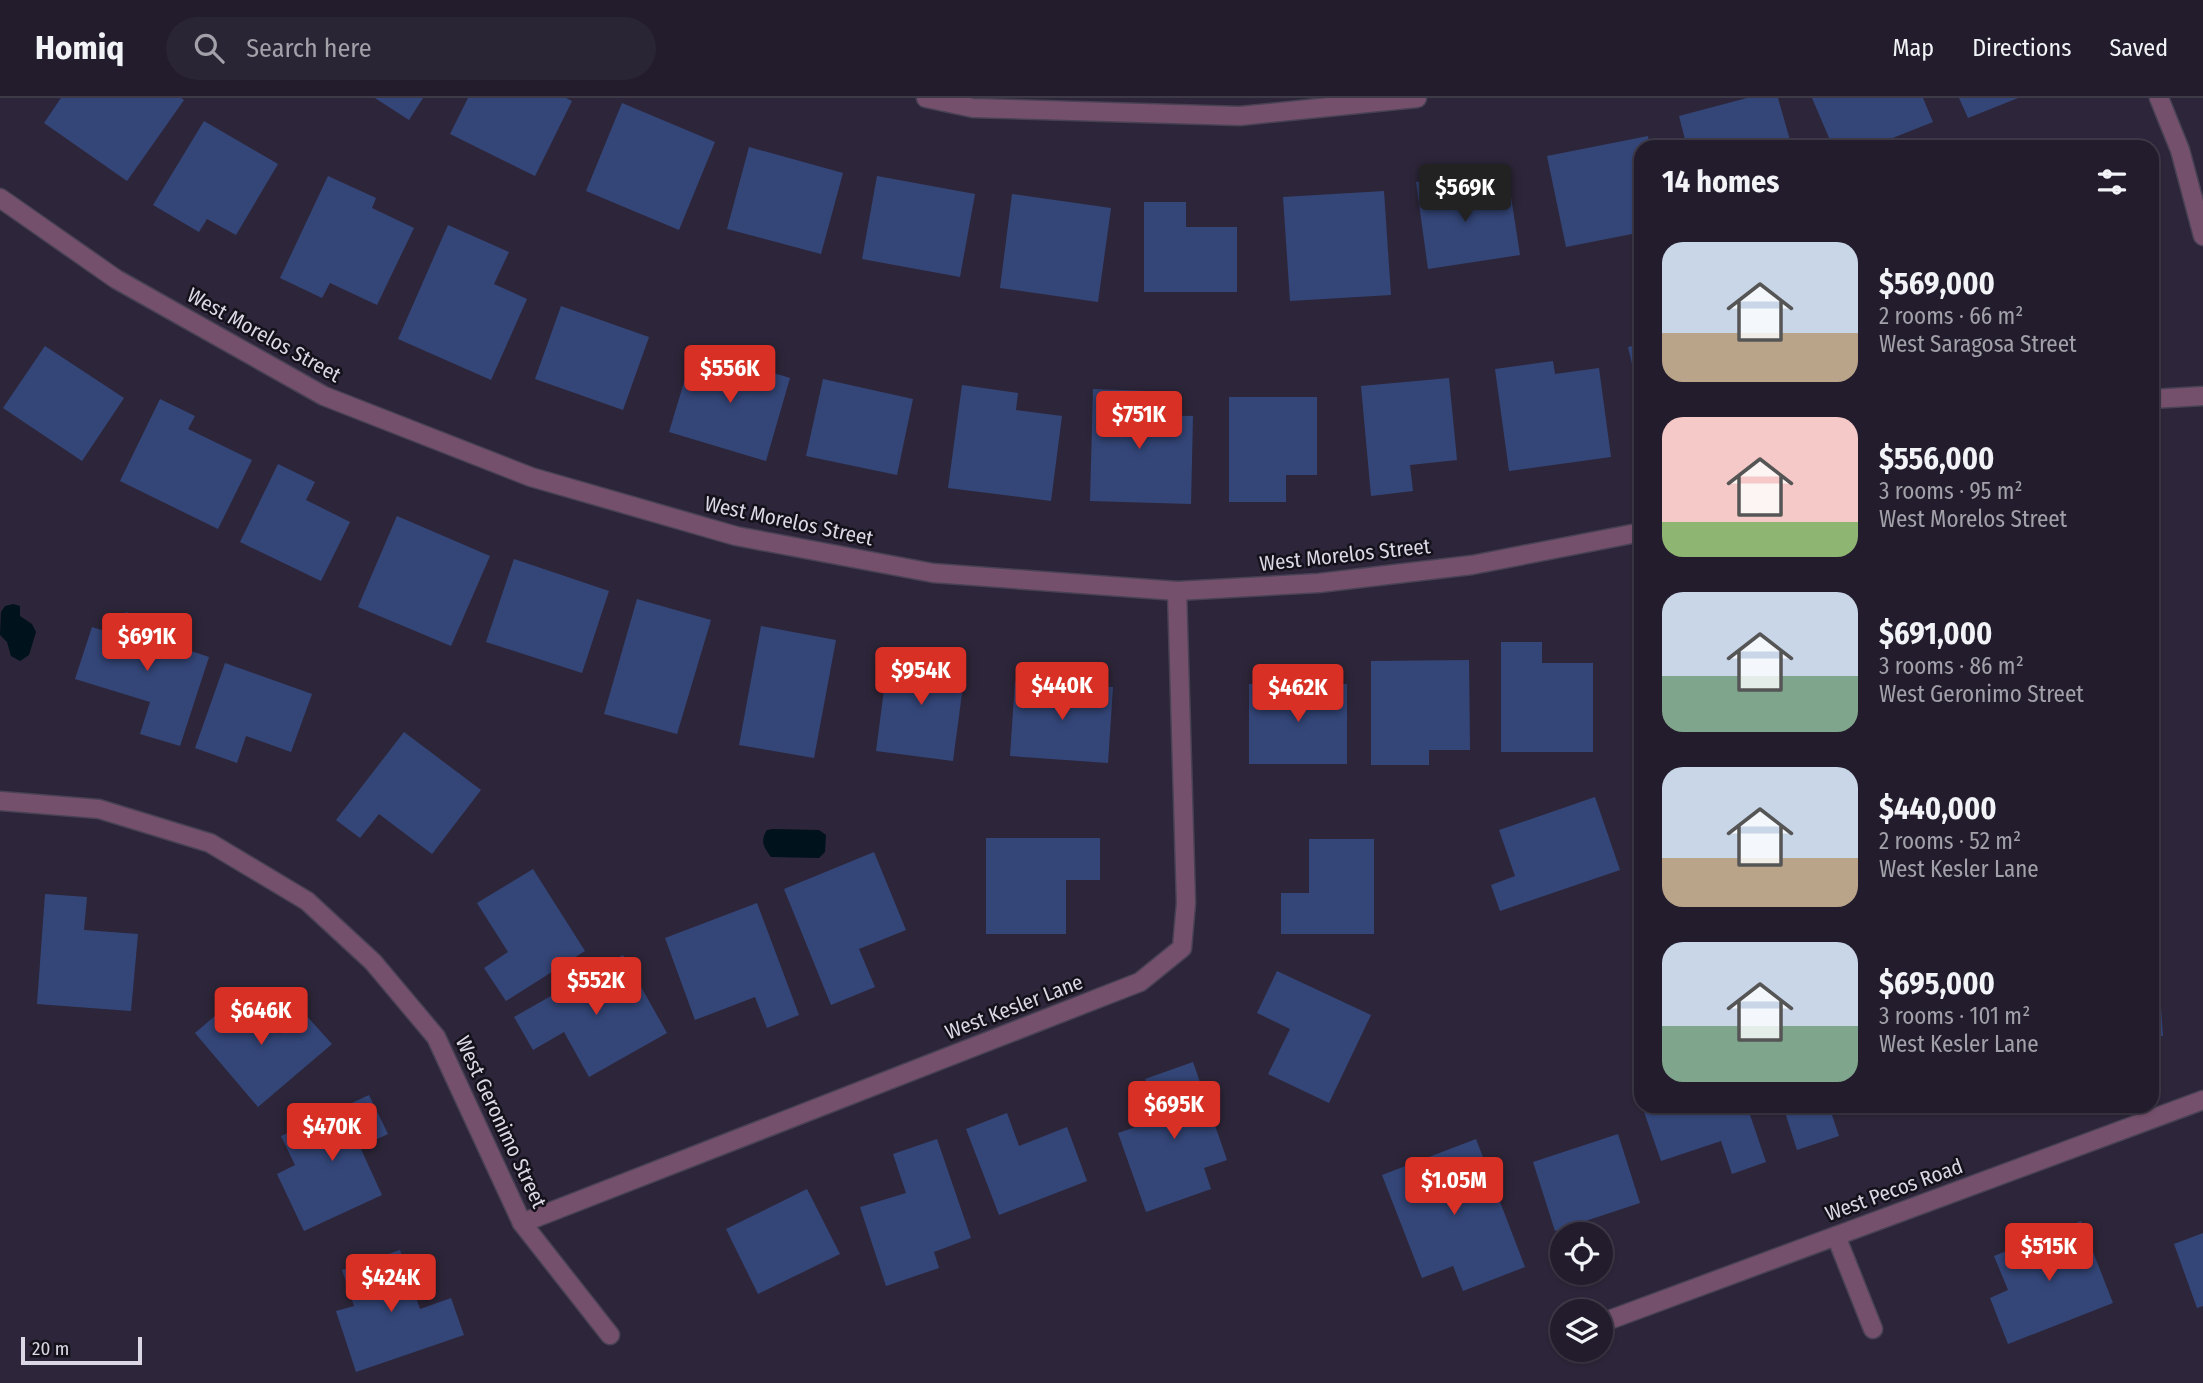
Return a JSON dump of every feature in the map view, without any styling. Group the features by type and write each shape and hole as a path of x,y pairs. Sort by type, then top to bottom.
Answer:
{"street":[{"path":"926,98 972,108 1240,117 1416,98"},
{"path":"2159,98 2180,150 2203,236"},
{"name":"West Morelos Street","path":"0,198 116,279 324,396 531,477 736,536 933,573 1177,591 1319,583 1472,565 1634,533"},
{"path":"2159,399 2203,396"},
{"name":"West Kesler Lane","path":"522,1223 1140,982 1182,948 1185,903 1177,591"},
{"name":"West Geronimo Street","path":"0,801 99,810 210,843 307,901 373,962 436,1037 522,1223 610,1335"},
{"name":"West Pecos Road","path":"1613,1319 2203,1100"},
{"path":"1836,1236 1873,1329"}],"water":[{"path":"5,606 20,606 20,616 32,624 36,632 29,655 20,661 11,656 7,642 0,635 1,612"},
{"path":"767,830 819,830 826,835 825,852 819,858 771,857 763,838"}],"building":[{"path":"61,98 184,100 127,181 44,123"},
{"path":"375,98 423,98 409,120"},
{"path":"468,98 566,98 572,101 535,176 450,134"},
{"path":"1747,98 1778,98 1790,140 1685,140 1679,116"},
{"path":"1812,98 1923,98 1933,122 1888,140 1830,140"},
{"path":"1959,98 2018,98 1968,118"},
{"path":"622,103 715,142 679,230 586,191"},
{"path":"204,121 278,164 236,235 207,219 199,232 153,205"},
{"path":"1648,136 1649,140 1634,140 1634,234 1566,247 1547,156"},
{"path":"749,147 843,173 821,254 727,229"},
{"path":"1463,175 1466,196 1510,190 1520,255 1428,269 1416,182"},
{"path":"328,176 376,198 372,208 414,228 377,305 330,283 322,298 280,278"},
{"path":"877,176 975,194 960,277 862,259"},
{"path":"1384,191 1391,295 1290,301 1283,197"},
{"path":"1012,194 1111,208 1098,302 1000,288"},
{"path":"1144,202 1186,202 1186,227 1237,227 1237,292 1144,292"},
{"path":"448,225 509,252 494,284 527,299 491,380 398,339"},
{"path":"561,306 649,337 623,410 535,379"},
{"path":"45,346 124,398 82,461 3,408"},
{"path":"1634,346 1634,372 1628,347"},
{"path":"694,349 790,378 766,461 669,432"},
{"path":"1553,361 1555,374 1599,368 1611,457 1509,471 1495,369"},
{"path":"1449,378 1457,460 1410,465 1413,491 1371,496 1361,386"},
{"path":"823,379 913,399 897,475 806,456"},
{"path":"962,385 1018,393 1016,410 1062,416 1051,501 948,488"},
{"path":"1093,389 1149,391 1148,415 1193,416 1191,504 1090,501"},
{"path":"1229,397 1317,397 1317,475 1286,475 1286,502 1229,502"},
{"path":"160,399 195,416 188,429 252,460 218,529 120,481"},
{"path":"278,464 315,482 306,500 350,522 321,581 240,542"},
{"path":"397,516 490,556 451,646 358,607"},
{"path":"514,559 609,591 582,673 486,642"},
{"path":"637,599 711,620 677,734 604,714"},
{"path":"126,612 172,626 167,643 209,657 180,746 140,734 150,702 75,679 92,627 118,635"},
{"path":"761,626 836,640 814,758 739,745"},
{"path":"1501,642 1542,642 1542,663 1593,663 1593,752 1501,752"},
{"path":"889,652 966,663 953,761 876,751"},
{"path":"1469,660 1470,750 1429,750 1429,765 1371,765 1371,661"},
{"path":"225,663 312,694 291,752 246,736 237,763 195,748"},
{"path":"1015,681 1113,687 1108,763 1010,756"},
{"path":"1249,684 1347,684 1347,764 1249,764"},
{"path":"404,732 481,790 432,854 379,814 360,838 336,820"},
{"path":"1595,797 1620,870 1500,911 1491,885 1515,876 1499,830"},
{"path":"986,838 1100,838 1100,880 1066,880 1066,934 986,934"},
{"path":"1309,839 1374,839 1374,934 1281,934 1281,893 1309,893"},
{"path":"874,852 906,930 859,949 875,987 831,1005 784,889"},
{"path":"533,869 585,951 506,1001 484,968 508,952 477,903"},
{"path":"45,894 87,897 84,930 138,934 131,1011 37,1004"},
{"path":"757,903 799,1015 767,1028 755,997 695,1020 665,938"},
{"path":"623,955 667,1033 589,1077 564,1032 533,1050 514,1017"},
{"path":"1277,971 1371,1015 1329,1103 1268,1074 1290,1029 1257,1013"},
{"path":"2159,978 2163,1036 2159,1036"},
{"path":"244,991 280,1034 304,1013 332,1044 258,1107 195,1033"},
{"path":"1193,1062 1227,1160 1204,1168 1211,1189 1146,1212 1118,1133 1159,1119 1145,1079"},
{"path":"369,1095 388,1134 360,1147 382,1195 304,1231 277,1174 295,1165 281,1136"},
{"path":"1007,1113 1019,1146 1067,1127 1087,1181 999,1215 966,1129"},
{"path":"1644,1113 1749,1113 1766,1162 1732,1174 1721,1141 1661,1161"},
{"path":"1785,1113 1831,1113 1839,1136 1797,1150"},
{"path":"1618,1134 1640,1203 1582,1222 1552,1222 1533,1162"},
{"path":"937,1139 971,1238 934,1252 939,1268 886,1286 860,1207 906,1193 893,1154"},
{"path":"1476,1139 1525,1267 1463,1291 1453,1266 1422,1278 1382,1175"},
{"path":"807,1189 840,1254 758,1294 726,1229"},
{"path":"2081,1221 2113,1303 2008,1344 1990,1298 2008,1290 1994,1256"},
{"path":"2203,1233 2203,1306 2197,1308 2174,1244"},
{"path":"400,1250 420,1309 451,1298 464,1335 356,1372 336,1311 354,1306 342,1270"}]}
